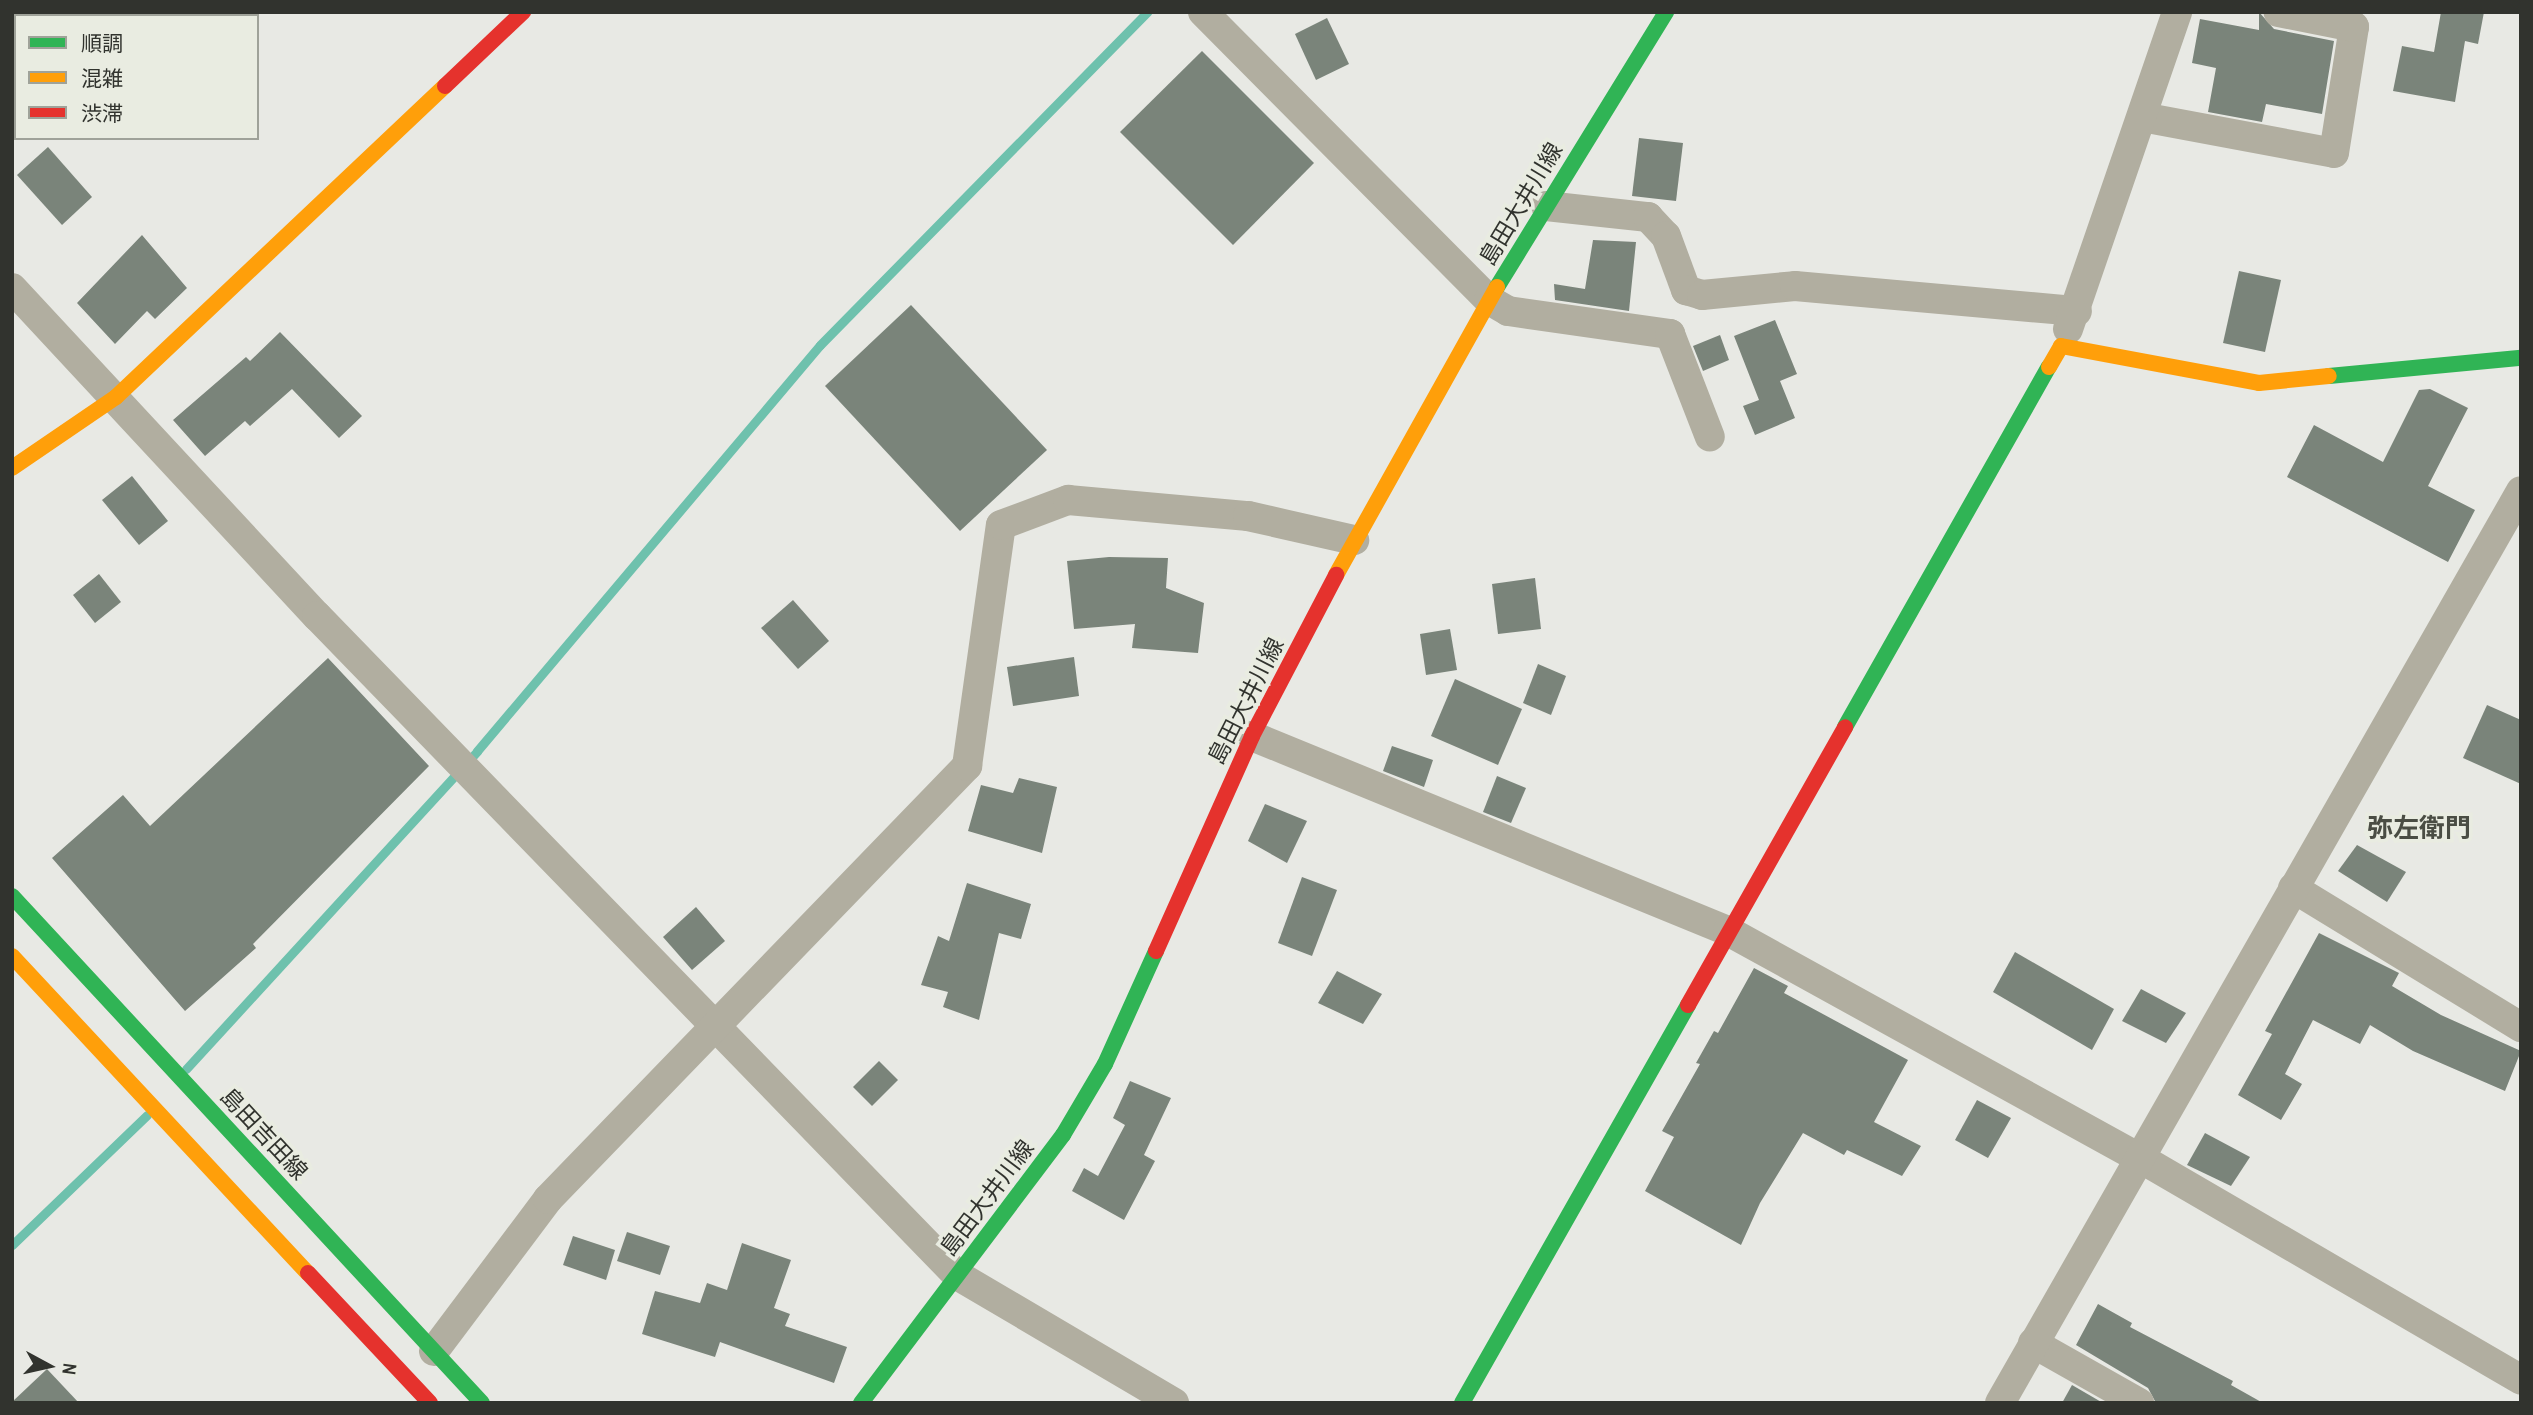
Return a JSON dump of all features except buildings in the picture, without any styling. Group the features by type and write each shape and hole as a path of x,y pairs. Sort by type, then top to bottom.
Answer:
{"main road":[{"path":"12,468 116,397 523,12"},
{"name":"島田大井川線","path":"861,1403 1063,1135 1105,1064 1252,736 1353,540 1489,300 1666,12"},
{"path":"1462,1403 2061,345 2259,383 2521,358"},
{"name":"島田吉田線","path":"12,896 482,1403"},
{"path":"12,956 415,1397"}],"street":[{"path":"1203,12 1489,300 1508,311 1671,334 1710,438"},
{"path":"2061,345 2077,311 2177,12"},
{"path":"2142,117 2334,153 2354,27 2278,12"},
{"path":"1546,206 1648,217 1666,236 1686,290 1702,295 1795,286 2077,311"},
{"path":"12,288 317,616 957,1275 1174,1403"},
{"path":"2000,1403 2521,491"},
{"path":"434,1351 548,1199 967,766 1001,525 1068,500 1248,516 1353,540"},
{"path":"1252,736 1728,932 2140,1158 2521,1380"},
{"path":"2293,888 2521,1027"},
{"path":"2033,1343 2139,1403"}],"waterway":[{"path":"186,1069 477,751 820,345 1147,12"},
{"path":"12,1245 147,1115"}],"traffic: fast":[{"path":"1497,287 1666,12"},
{"path":"2329,376 2521,358"},
{"path":"1845,727 2049,367"},
{"path":"12,896 482,1403"},
{"path":"861,1403 1063,1135 1105,1064 1156,951"},
{"path":"1462,1403 1688,1005"}],"traffic: slow":[{"path":"12,468 116,397 445,86"},
{"path":"1336,575 1497,287"},
{"path":"2049,367 2061,346 2259,383 2329,376"},
{"path":"12,956 308,1273"}],"traffic: jam":[{"path":"445,86 523,12"},
{"path":"1156,951 1252,736 1336,575"},
{"path":"1688,1005 1845,727"},
{"path":"308,1273 430,1403"}],"district":[{"name":"弥左衛門","path":"2419,828"}]}
